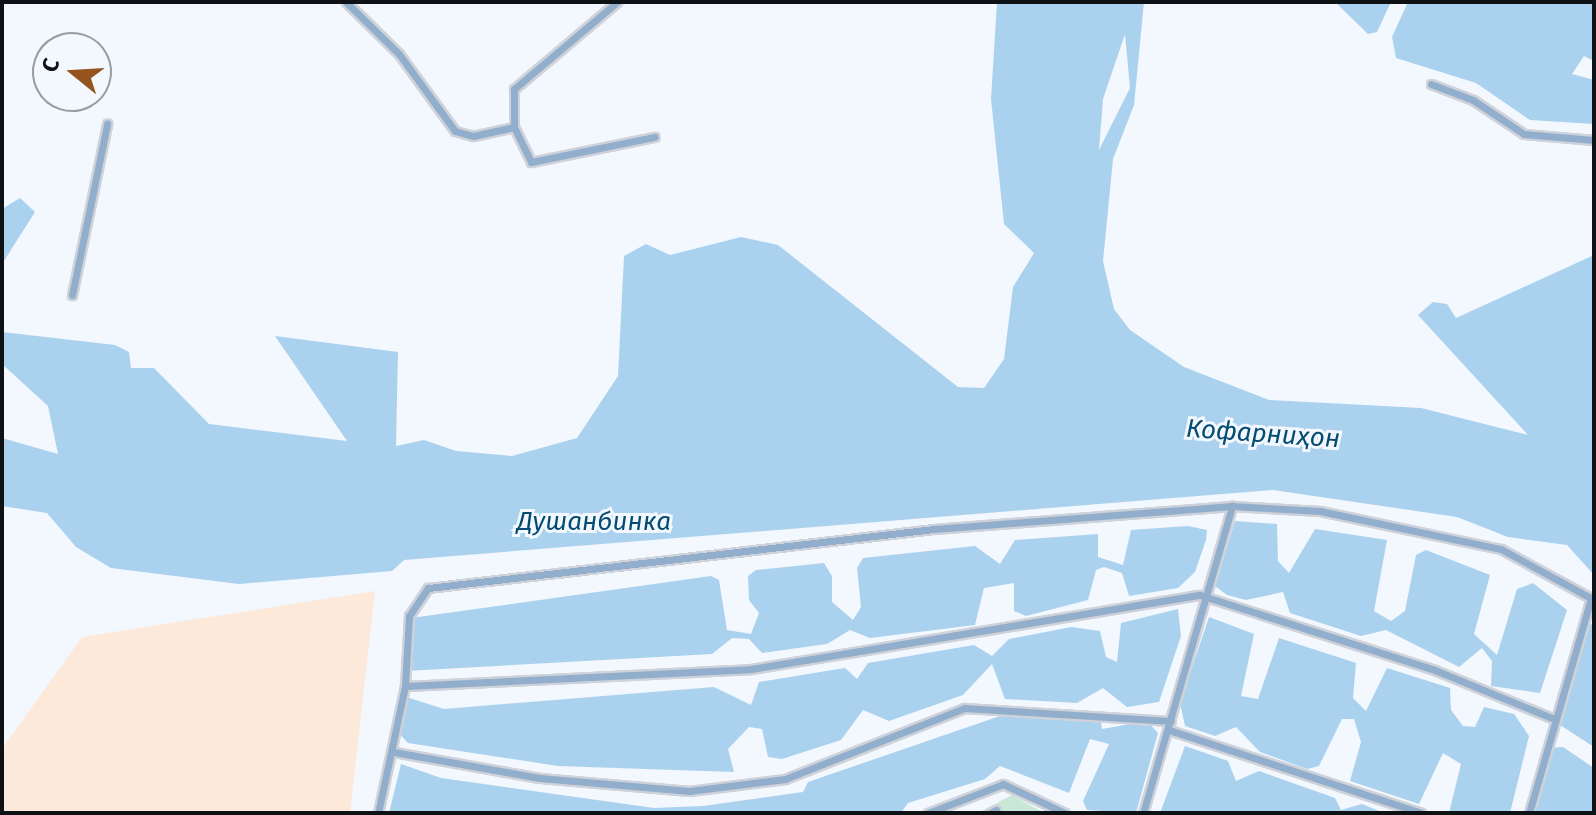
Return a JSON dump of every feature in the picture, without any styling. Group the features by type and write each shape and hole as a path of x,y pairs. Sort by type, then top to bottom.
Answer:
{"street":[{"path":"346,2 399,54 455,131 473,136 514,127"},
{"path":"617,2 514,89 514,127 531,162 654,137"},
{"path":"1431,84 1473,100 1524,134 1594,140"},
{"path":"72,295 107,124"},
{"path":"1143,813 1232,506"},
{"path":"378,813 394,752 405,686 409,616 428,588 934,529 1232,506 1320,511 1501,549 1592,599 1552,718 1529,813"},
{"path":"405,686 454,689 751,669 1207,596 1435,670 1552,718"},
{"path":"394,752 540,778 689,791 785,779 964,708 1170,726 1421,813"},
{"path":"928,813 1003,784 1065,813"}],"shaded area":[{"path":"375,591 350,813 2,813 2,749 82,637"}],"green space":[{"path":"1012,795 1044,813 978,813"}],"water":[{"path":"997,2 1144,2 1134,105 1113,159 1103,261 1114,309 1130,330 1184,367 1269,400 1421,408 1528,435 1418,315 1433,302 1447,304 1456,318 1594,255 1594,575 1567,545 1508,537 1457,517 1273,490 404,560 392,571 239,584 111,568 76,547 47,513 2,506 2,438 58,454 48,406 2,364 2,332 115,345 129,352 131,368 154,368 209,424 347,441 275,336 398,352 396,446 424,440 456,451 512,456 577,438 618,376 624,256 646,244 670,255 741,237 778,245 958,387 984,388 1004,359 1013,287 1034,253 1004,224 991,99","holes":["1125,34 1130,88 1099,150 1103,99"]},
{"path":"1335,2 1391,2 1377,32 1368,34"},
{"path":"1408,2 1594,2 1594,61 1584,56 1572,74 1594,80 1594,124 1530,120 1476,83 1396,58 1392,37"},
{"path":"20,198 35,212 2,264 2,209"},
{"path":"1235,521 1277,524 1278,561 1289,573 1315,529 1387,540 1374,611 1391,621 1405,611 1416,555 1426,550 1490,575 1474,634 1497,655 1517,589 1533,583 1567,610 1540,693 1491,686 1492,661 1482,648 1459,667 1386,630 1361,636 1290,613 1283,592 1246,600 1227,595 1215,586"},
{"path":"1188,526 1207,530 1206,540 1195,572 1178,588 1129,596 1122,573 1104,567 1096,570 1088,600 1026,616 1014,611 1014,583 984,588 975,625 870,638 850,630 827,644 762,653 749,639 732,638 712,654 406,671 411,618 711,576 719,580 727,630 751,634 759,613 749,600 748,576 756,570 824,563 832,576 832,602 853,620 861,607 857,568 863,558 975,546 1000,564 1015,540 1098,534 1098,557 1123,565 1131,530"},
{"path":"1178,609 1181,636 1159,702 1127,707 1103,688 1077,703 1005,699 992,664 963,695 889,721 863,710 841,740 782,759 768,757 762,729 749,727 728,749 734,772 558,766 408,743 396,730 403,696 444,709 714,687 751,705 759,682 845,668 857,679 868,663 974,645 992,656 1009,639 1071,627 1100,631 1106,657 1117,662 1121,623"},
{"path":"1209,617 1254,634 1241,696 1258,699 1279,638 1356,663 1353,698 1366,711 1387,668 1450,688 1451,710 1463,726 1475,727 1484,707 1514,714 1529,736 1510,813 1449,813 1461,764 1443,753 1419,804 1350,781 1361,742 1354,719 1342,719 1319,766 1307,769 1260,752 1236,727 1215,736 1185,726 1180,703"},
{"path":"1591,624 1594,626 1594,747 1557,723 1581,634"},
{"path":"1000,716 1101,722 1102,729 1147,721 1158,733 1136,813 1087,810 1083,801 1109,744 1090,739 1069,793 1000,766 985,779 908,803 901,813 389,813 401,764 441,778 654,808 703,806 803,792 808,782"},
{"path":"1185,746 1228,761 1236,781 1259,771 1335,798 1341,810 1362,804 1384,813 1160,813"},
{"path":"1563,747 1594,768 1593,813 1533,813 1548,748"}],"water label":[{"name":"Кофарниҳон","path":"1263,434"},
{"name":"Душанбинка","path":"594,522"}]}
